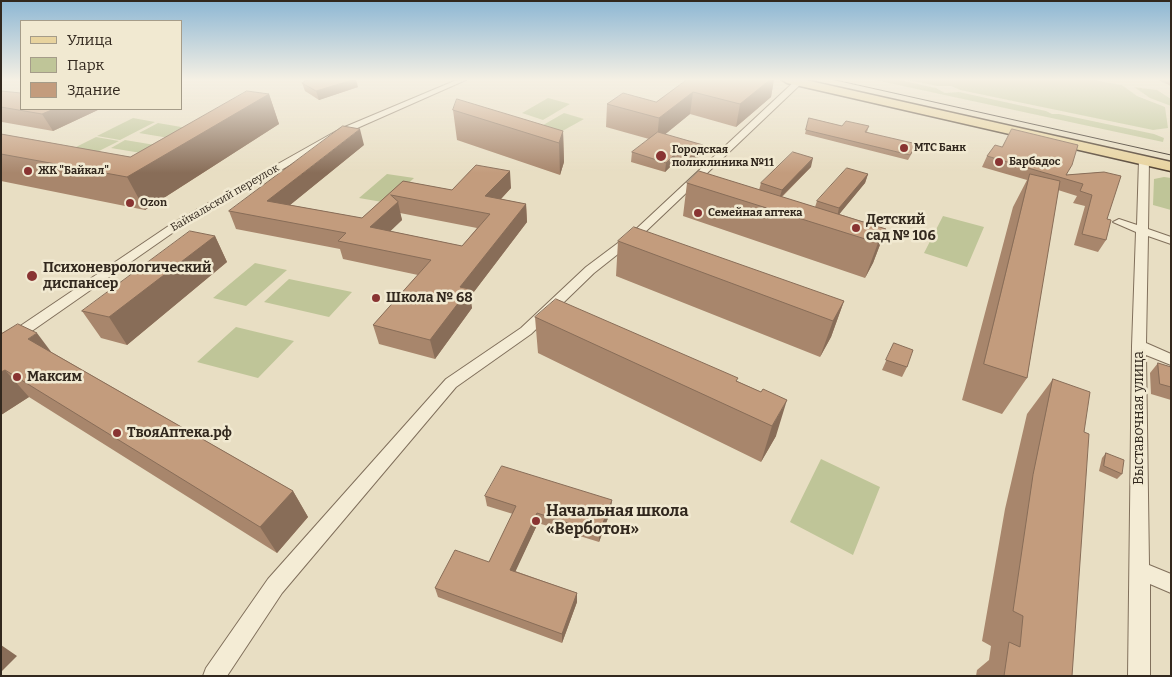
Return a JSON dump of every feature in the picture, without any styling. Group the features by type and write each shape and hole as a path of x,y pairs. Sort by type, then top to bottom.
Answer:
{"main road":[{"path":"927,111 1171,167"}],"street":[{"name":"Байкальский переулок","path":"1,346 177,225 343,131 390,111"},
{"path":"214,676 275,586 451,383 526,331 590,270 638,233 762,111"},
{"name":"Выставочная улица","path":"1138,676 1140,570 1139,346 1144,160"},
{"path":"1119,222 1171,241"},
{"path":"1139,346 1171,360"},
{"path":"1140,570 1171,584"}],"green space":[{"path":"526,111 559,111 543,120 522,113"},
{"path":"1017,111 1044,111 1052,114 1154,134 1164,138 1163,142"},
{"path":"1059,111 1166,111 1168,128 1153,130"},
{"path":"564,113 584,119 557,134 538,128"},
{"path":"133,118 155,122 120,140 97,136"},
{"path":"158,123 193,129 175,139 139,133"},
{"path":"96,137 119,141 89,156 66,152"},
{"path":"125,140 155,145 141,153 111,148"},
{"path":"387,174 414,178 388,203 359,198"},
{"path":"1171,178 1171,210 1153,205 1154,179"},
{"path":"943,216 984,227 967,267 924,253"},
{"path":"255,263 287,270 246,306 213,298"},
{"path":"289,279 352,292 329,317 264,302"},
{"path":"236,327 294,341 258,378 197,362"},
{"path":"821,459 880,487 853,555 790,522"}],"building":[{"path":"22,111 50,111 42,114"},
{"path":"212,111 241,111 127,177 1,154 1,134 130,157"},
{"path":"455,111 495,111 563,131 559,143"},
{"path":"631,111 669,111 659,118"},
{"path":"809,118 842,126 846,121 869,126 865,132 917,144 910,155 806,130"},
{"path":"343,126 360,129 267,201 362,218 403,181 452,190 476,165 510,171 485,196 526,204 460,287 469,289 430,340 373,325 431,260 338,241 346,233 229,211","holes":["391,195 490,214 462,246 370,227 398,202"]},
{"path":"1012,129 1078,145 1072,165 1066,175 1104,172 1121,176 1107,219 1111,220 1106,240 1082,234 1092,195 1080,191 1083,184 987,156 995,145 1002,147"},
{"path":"658,132 703,145 689,158 675,154 666,163 632,152"},
{"path":"793,152 813,158 782,190 761,183"},
{"path":"847,168 868,174 839,208 817,201"},
{"path":"699,171 886,229 878,243 687,183"},
{"path":"1030,174 1060,181 1027,378 984,364"},
{"path":"634,227 844,301 833,321 618,241"},
{"path":"190,231 215,236 109,317 82,311"},
{"path":"556,299 738,378 736,381 761,392 763,389 787,400 772,426 535,317"},
{"path":"18,324 37,333 28,339 293,491 260,527 5,370 1,372 1,332"},
{"path":"894,343 913,350 907,367 886,360"},
{"path":"1158,363 1171,367 1171,387 1160,384"},
{"path":"1053,379 1090,392 1084,432 1089,434 1072,676 1004,676 1009,642 1020,647 1023,616 1013,611 1033,475"},
{"path":"1106,453 1124,460 1122,474 1104,466"},
{"path":"502,466 612,500 599,533 537,513 510,570 577,593 562,634 435,588 455,550 489,562 516,506 485,496"}],"tram line":[{"path":"972,111 1171,155"}],"place":[{"name":"МТС Банк","path":"904,148"},
{"name":"Городская поликлиника №11","path":"661,156"},
{"name":"Барбадос","path":"999,162"},
{"name":"ЖК \"Байкал\"","path":"28,171"},
{"name":"Ozon","path":"130,203"},
{"name":"Семейная аптека","path":"698,213"},
{"name":"Детский сад № 106","path":"856,228"},
{"name":"Психоневрологический диспансер","path":"32,276"},
{"name":"Школа № 68","path":"376,298"},
{"name":"Максим","path":"17,377"},
{"name":"ТвояАптека.рф","path":"117,433"},
{"name":"Начальная школа «Верботон»","path":"536,521"}]}
